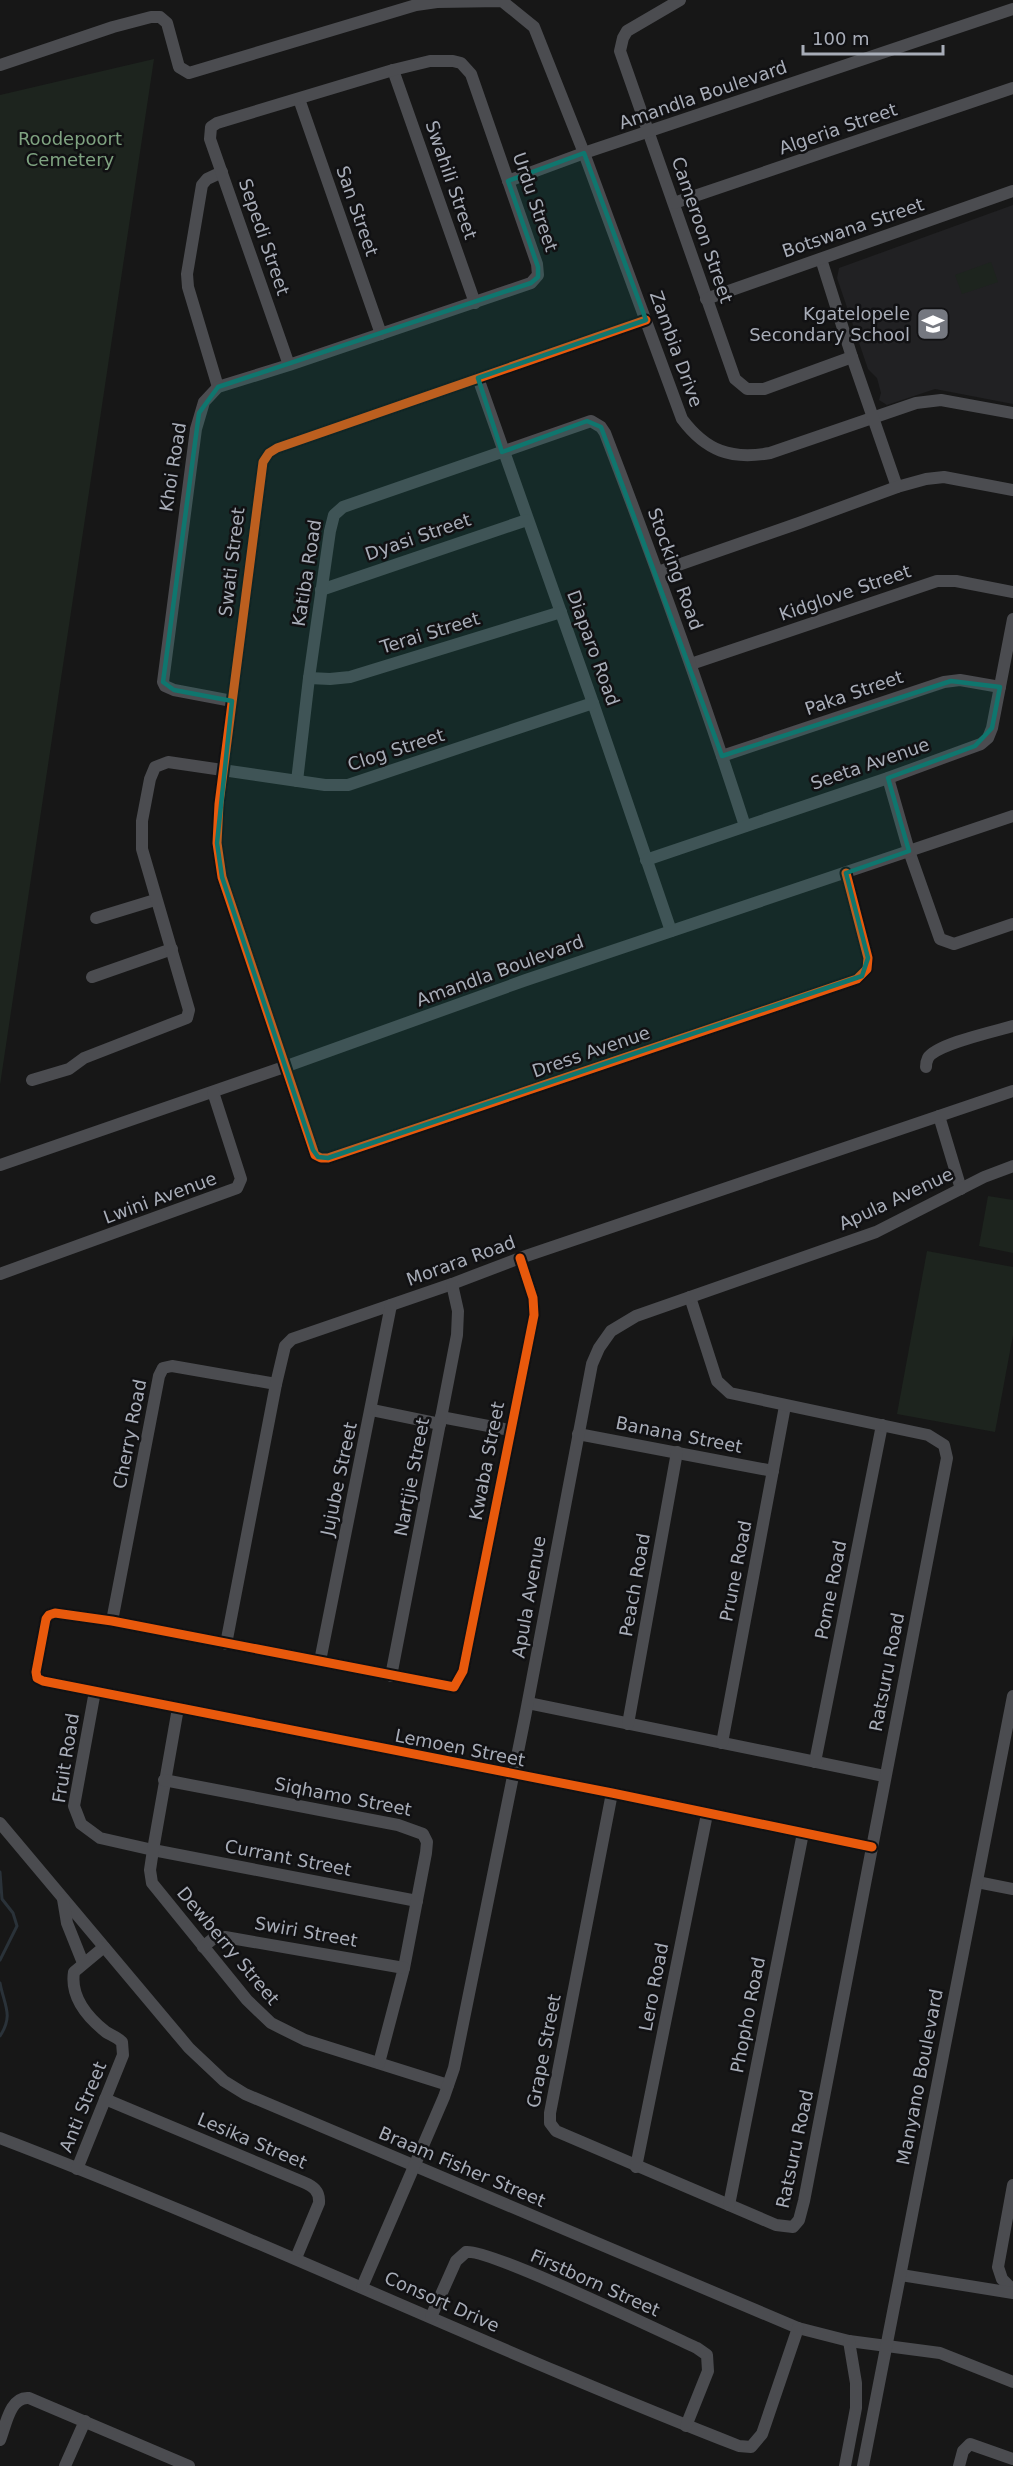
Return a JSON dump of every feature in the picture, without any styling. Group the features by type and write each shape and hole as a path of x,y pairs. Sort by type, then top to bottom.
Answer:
{"street":[{"name":"Cameroon Street","path":"680,0 627,32 621,45 623,60 650,132 729,368 735,379 747,389 764,389 852,357"},
{"name":"Zambia Drive","path":"0,64 113,27 160,17 167,23 180,67 189,73 396,10 437,2 502,2 534,27 584,153 682,419 705,444 724,453 749,456 770,453 873,417 932,400 1013,413"},
{"name":"Amandla Boulevard","path":"508,181 584,153 1013,9"},
{"name":"Urdu Street","path":"217,123 393,70 430,62 453,61 467,68 471,74 537,264 538,275 531,283 475,303 218,387"},
{"name":"Swahili Street","path":"393,70 475,303"},
{"name":"Algeria Street","path":"674,203 1013,88"},
{"name":"San Street","path":"299,99 381,334"},
{"name":"Sepedi Street","path":"217,123 211,127 210,139 290,365"},
{"path":"218,387 190,298 187,274 202,185 207,179 222,172"},
{"name":"Botswana Street","path":"706,299 1013,191"},
{"path":"821,259 897,487"},
{"name":"Swati Street","path":"287,1066 220,870 216,843 222,769 261,469 266,456 277,448 646,320"},
{"name":"Diaparo Road","path":"478,378 671,931"},
{"name":"Khoi Road","path":"218,387 204,402 196,429 163,682 165,686 174,690 231,701"},
{"name":"Stocking Road","path":"502,452 586,421 597,423 605,434 691,664 745,826"},
{"name":"Katiba Road","path":"297,781 321,590 332,520 337,511 342,507 502,452"},
{"path":"658,572 897,487 938,477 1013,490"},
{"name":"Dyasi Street","path":"321,590 429,551 526,520"},
{"name":"Kidglove Street","path":"691,664 938,581 957,581 1013,592"},
{"name":"Terai Street","path":"309,678 350,677 561,612"},
{"name":"Seeta Avenue","path":"646,860 888,778 984,741 992,728 1013,619"},
{"name":"Paka Street","path":"722,756 944,682 960,680 1000,687"},
{"name":"Clog Street","path":"155,900 142,849 142,821 152,771 159,764 168,762 333,786 355,784 593,703"},
{"path":"888,778 909,851 937,934 945,942 954,944 1013,924"},
{"name":"Amandla Boulevard","path":"0,1165 287,1066 526,980 1013,816"},
{"name":"Dress Avenue","path":"287,1066 313,1150 318,1157 328,1158 857,979 867,969 868,958 846,873"},
{"path":"32,1080 69,1069 84,1058 187,1018 189,1010 155,900 96,918"},
{"path":"92,977 172,949"},
{"path":"926,1067 927,1059 933,1052 960,1041 1013,1026"},
{"name":"Morara Road","path":"226,1644 276,1384 284,1350 292,1339 452,1284 519,1258 1013,1091"},
{"name":"Lwini Avenue","path":"0,1274 237,1188 241,1179 213,1092"},
{"path":"939,1116 961,1189"},
{"name":"Apula Avenue","path":"362,2287 448,2085 461,2034 528,1703 592,1364 607,1335 629,1319 876,1232 961,1189 1013,1166"},
{"name":"Kwaba Street","path":"391,1676 454,1687 458,1684 463,1671 534,1309 531,1290 519,1258"},
{"name":"Nartjie Street","path":"391,1676 458,1327 458,1311 452,1284"},
{"name":"Ratsuru Road","path":"690,1296 713,1372 723,1389 739,1396 934,1438 944,1445 947,1458 804,2201 799,2220 793,2226"},
{"name":"Jujube Street","path":"320,1661 372,1410 391,1305"},
{"name":"Cherry Road","path":"112,1621 159,1376 163,1368 172,1366 276,1384"},
{"name":"Prune Road","path":"722,1743 785,1406"},
{"path":"372,1410 510,1430"},
{"name":"Pome Road","path":"815,1762 882,1425"},
{"name":"Banana Street","path":"578,1434 773,1471"},
{"name":"Peach Road","path":"628,1724 677,1452"},
{"name":"Lemoen Street","path":"112,1621 49,1614 46,1619 36,1672 37,1678 872,1847"},
{"path":"112,1621 391,1676"},
{"name":"Fruit Road","path":"96,1691 75,1798 75,1813 87,1830 100,1838 153,1850"},
{"name":"Manyano Boulevard","path":"863,2466 1013,1696"},
{"path":"528,1703 884,1776"},
{"name":"Dewberry Street","path":"178,1708 153,1850 151,1881 247,2000 271,2023 306,2040 448,2085"},
{"name":"Siqhamo Street","path":"164,1780 417,1830 424,1836 427,1846 404,1968 379,2063"},
{"name":"Grape Street","path":"612,1793 550,2113 550,2123 556,2131 636,2167 776,2225 793,2226"},
{"name":"Lero Road","path":"636,2167 708,1814"},
{"name":"Braam Fisher Street","path":"0,1823 189,2048 224,2081 245,2094 798,2328 849,2342 940,2353 1013,2382"},
{"name":"Phopho Road","path":"729,2205 802,1833"},
{"name":"Currant Street","path":"153,1850 417,1901"},
{"path":"977,1882 1013,1889"},
{"path":"62,1896 67,1923 83,1963 104,1947"},
{"name":"Swiri Street","path":"204,1947 214,1938 234,1938 404,1968"},
{"name":"Anti Street","path":"77,2169 124,2048 119,2039 105,2031 76,1998 74,1972 83,1963"},
{"name":"Lesika Street","path":"105,2099 315,2188 320,2198 319,2203 296,2258"},
{"name":"Consort Drive","path":"1,2138 296,2258 568,2378 739,2446 751,2447 756,2444 762,2434 798,2328"},
{"path":"1013,2185 998,2267 1002,2279 1013,2292"},
{"name":"Firstborn Street","path":"431,2317 456,2261 466,2252 479,2253 528,2272 697,2348 707,2355 708,2371 686,2426"},
{"path":"901,2275 1013,2292"},
{"path":"845,2466 856,2408 855,2372 849,2342"},
{"path":"0,2440 15,2402 21,2398 35,2400 189,2466"},
{"path":"65,2466 85,2421"},
{"path":"959,2466 963,2451 970,2444 1013,2459"}],"highlighted area":[{"path":"584,153 646,320 478,378 502,452 587,421 601,427 722,756 951,681 1000,687 992,728 975,746 888,778 909,851 846,873 868,958 862,976 328,1158 318,1157 313,1150 222,877 217,843 232,701 174,690 163,682 199,413 218,387 531,283 538,277 538,267 508,181"}],"shaded area":[{"name":"Kgatelopele Secondary School","path":"1013,205 1013,404 935,389 887,405 879,400 881,393 877,378 868,369 837,278 839,268"}],"green space":[{"name":"Roodepoort Cemetery","path":"154,59 0,1085 0,95"},
{"path":"991,262 998,282 962,294 955,275"},
{"path":"988,1196 1013,1200 1013,1253 979,1246"},
{"path":"927,1251 1013,1267 1013,1335 995,1432 897,1414"}],"waterway":[{"path":"0,1872 2,1899 13,1913 17,1926 0,1960"},
{"path":"0,1983 7,2016 0,2036"}],"cycle path":[{"path":"646,320 277,448 269,453 263,462 219,804 217,843 222,877 315,1155 328,1158 857,979 867,969 868,958 846,873"},
{"path":"520,1258 533,1298 534,1315 463,1671 454,1687 112,1621 55,1613 46,1619 36,1672 37,1678 872,1847"}],"place":[{"name":"Kgatelopele Secondary School","path":"933,324"}]}
